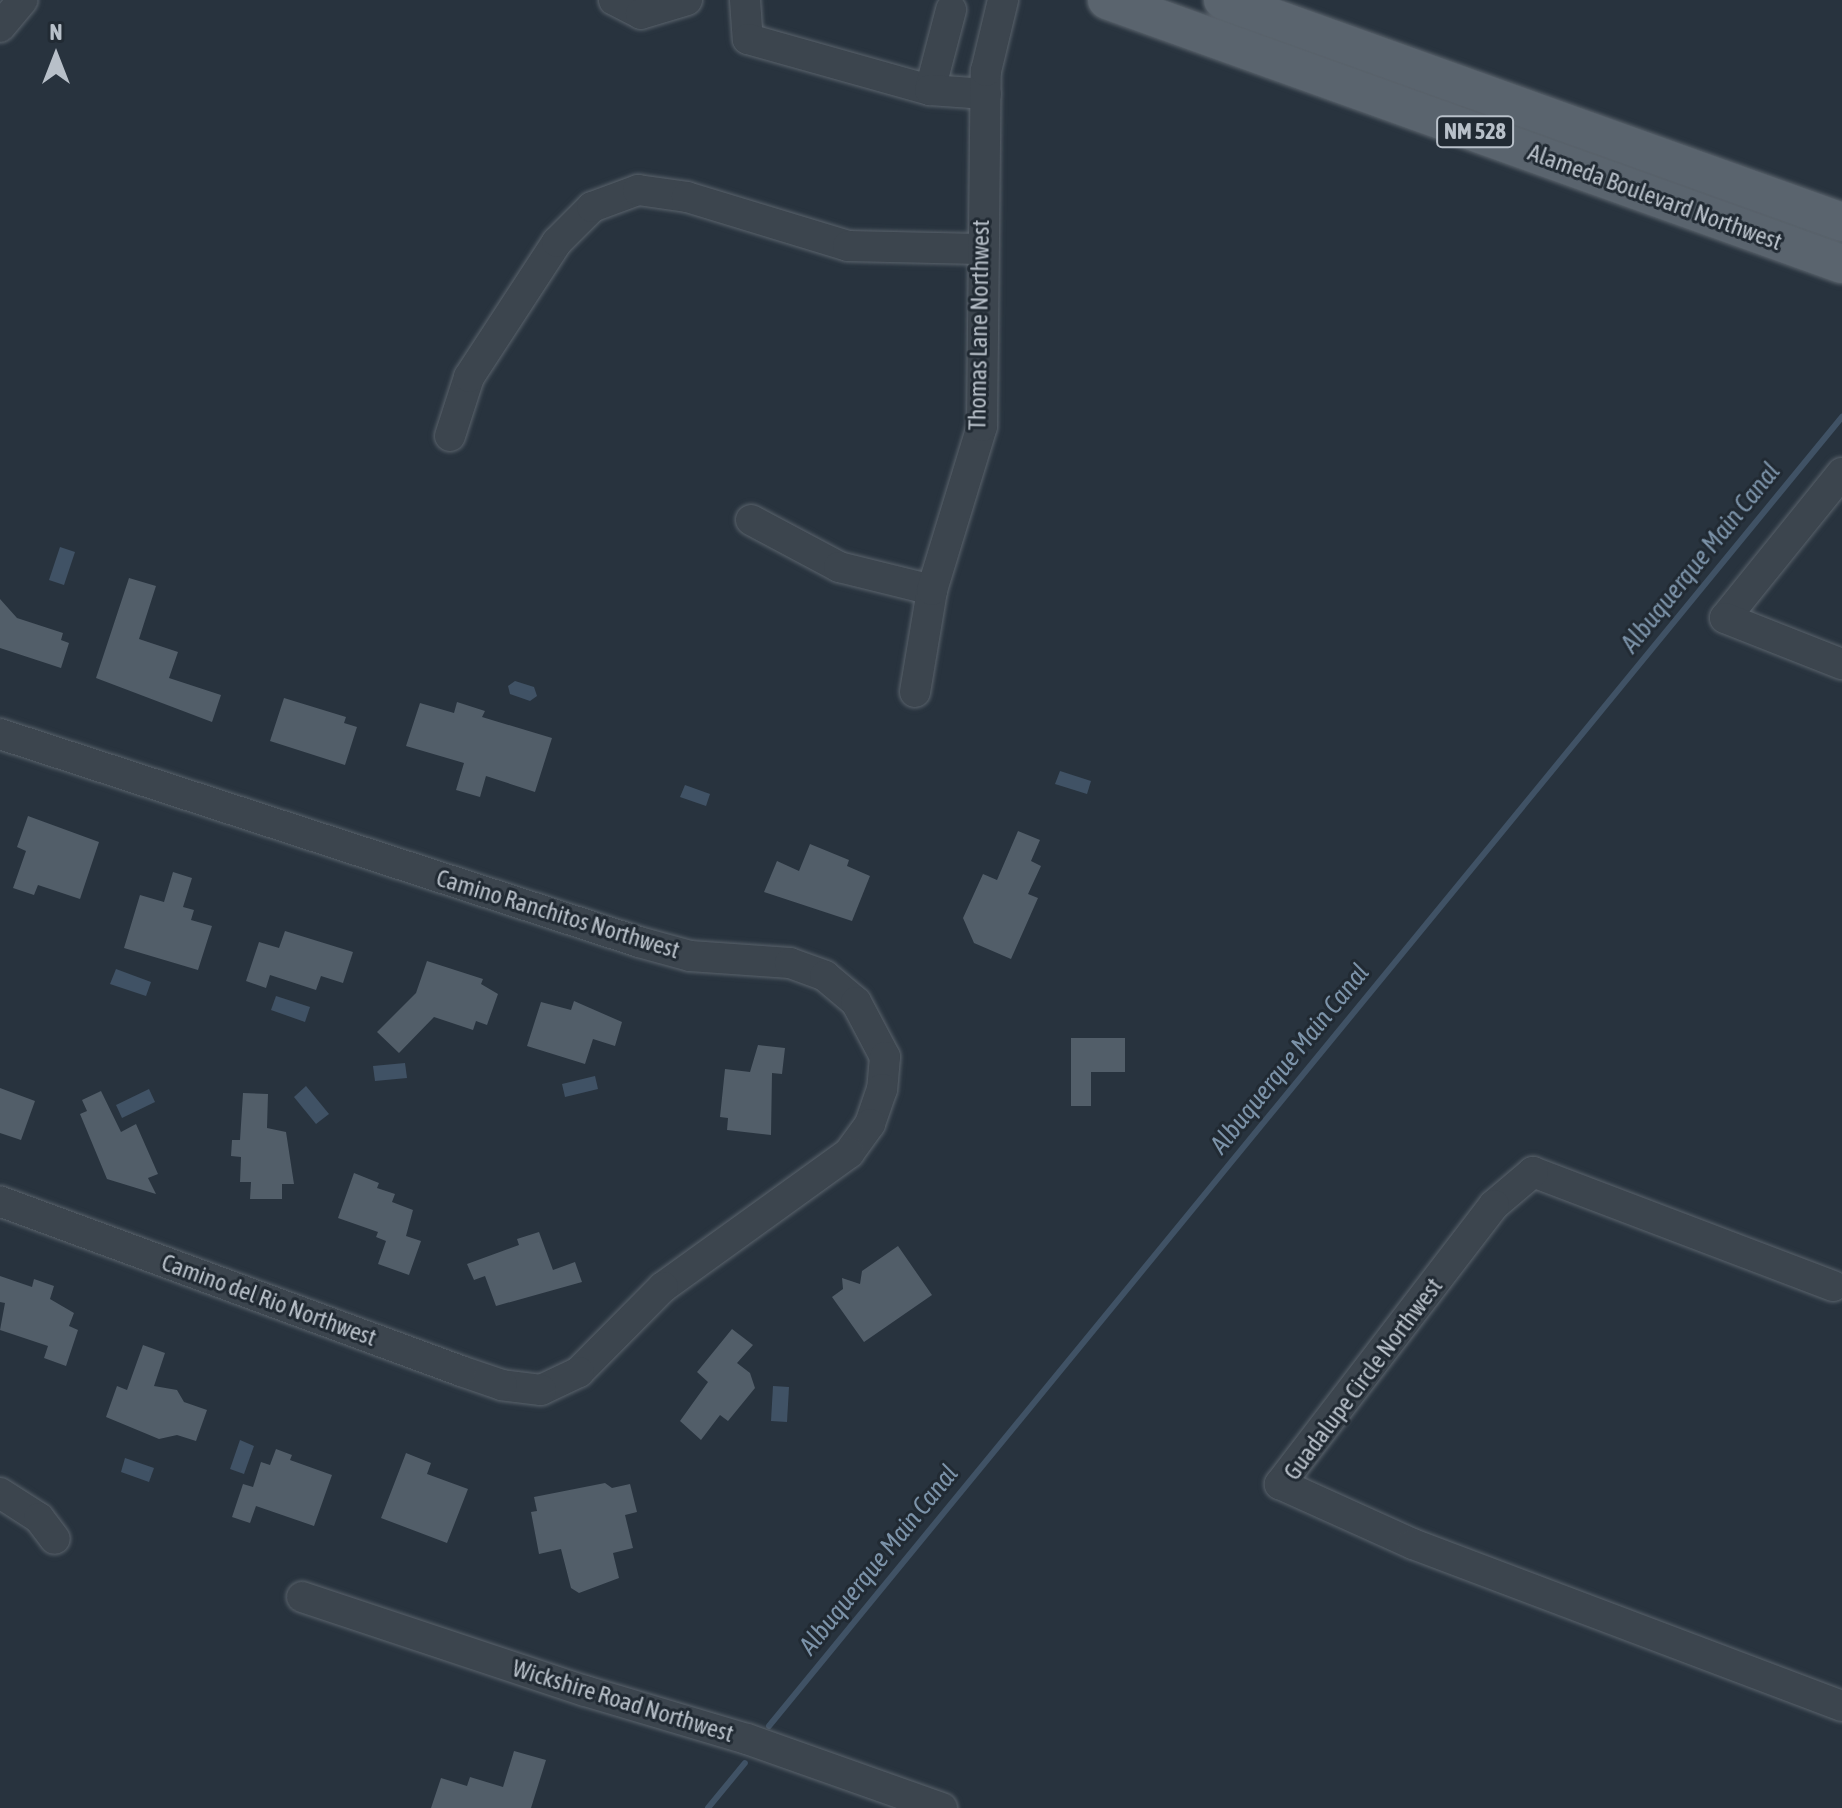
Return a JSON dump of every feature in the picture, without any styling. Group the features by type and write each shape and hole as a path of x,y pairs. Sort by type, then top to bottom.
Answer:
{"main road":[{"name":"Alameda Boulevard Northwest","path":"1107,0 1842,264"},
{"name":"Alameda Boulevard Northwest","path":"1223,0 1842,222"}],"street":[{"path":"0,27 23,0"},
{"path":"614,0 641,14 687,0"},
{"path":"745,0 748,39 930,90 986,94"},
{"name":"Thomas Lane Northwest","path":"915,692 932,590 982,426 980,249 986,94 990,55 1003,0"},
{"path":"930,90 951,10"},
{"path":"942,45 990,55"},
{"path":"450,436 469,377 557,242 592,207 638,190 687,197 848,246 980,249"},
{"path":"1748,230 1759,192"},
{"path":"1842,473 1725,618 1842,664"},
{"path":"751,520 839,567 932,590"},
{"name":"Camino Ranchitos Northwest","path":"0,734 639,942 690,956 790,963 825,976 856,1002 885,1057 870,1124 849,1153 663,1287 579,1372 541,1390"},
{"name":"Guadalupe Circle Northwest","path":"1833,1286 1533,1172 1494,1205 1280,1484 1413,1544 1842,1706"},
{"name":"Camino del Rio Northwest","path":"0,1201 461,1371 502,1385 541,1390"},
{"path":"0,1493 39,1518 55,1539"},
{"name":"Wickshire Road Northwest","path":"302,1597 585,1691 747,1739 942,1808"}],"water":[{"path":"60,547 75,552 64,585 49,580"},
{"path":"515,681 534,687 537,696 530,701 510,694 508,686"},
{"path":"1060,771 1091,781 1087,794 1055,784"},
{"path":"685,785 710,794 706,806 680,797"},
{"path":"116,969 151,982 146,996 110,984"},
{"path":"276,996 310,1007 305,1022 271,1010"},
{"path":"405,1063 407,1078 375,1081 373,1066"},
{"path":"595,1076 598,1089 565,1097 562,1084"},
{"path":"306,1086 329,1114 316,1124 294,1097"},
{"path":"149,1089 155,1102 122,1118 116,1105"},
{"path":"773,1386 789,1387 787,1422 771,1421"},
{"path":"240,1440 254,1446 244,1474 230,1469"},
{"path":"125,1458 154,1468 149,1482 121,1472"}],"building":[{"path":"129,578 156,586 139,639 178,652 169,678 221,695 212,722 96,678"},
{"path":"0,599 17,618 63,633 61,640 69,643 61,668 0,648"},
{"path":"284,698 346,717 344,723 357,727 345,765 270,741"},
{"path":"457,702 485,711 482,717 552,738 535,792 486,776 480,797 456,790 464,763 406,746 420,703 454,713"},
{"path":"28,816 99,842 80,899 38,885 34,895 13,888 26,851 17,847"},
{"path":"1018,831 1040,840 1031,861 1041,866 1028,894 1038,898 1011,959 974,943 963,918 983,874 997,880"},
{"path":"810,844 849,860 847,866 870,876 852,921 764,892 777,861 799,871"},
{"path":"173,872 192,878 183,907 194,910 191,920 212,926 198,970 124,948 140,895 164,902"},
{"path":"285,931 353,952 343,983 321,976 316,990 270,975 266,988 246,981 259,942 279,948"},
{"path":"427,961 483,979 481,984 498,994 487,1025 476,1021 473,1030 434,1017 399,1053 377,1032 416,993"},
{"path":"574,1001 622,1022 615,1046 593,1039 585,1064 527,1046 541,1002 571,1010"},
{"path":"1071,1038 1125,1038 1125,1072 1091,1072 1091,1106 1071,1106"},
{"path":"758,1045 785,1048 782,1074 772,1073 771,1135 727,1130 728,1118 720,1117 725,1069 750,1072"},
{"path":"0,1088 35,1101 21,1140 0,1133"},
{"path":"101,1091 121,1132 136,1124 158,1174 148,1178 156,1194 107,1179 80,1114 87,1111 82,1100"},
{"path":"243,1093 268,1094 267,1128 286,1132 294,1184 282,1184 282,1199 250,1199 251,1182 240,1182 241,1157 231,1156 232,1140 240,1140"},
{"path":"354,1173 379,1183 377,1188 395,1194 392,1202 413,1210 406,1236 421,1241 409,1275 378,1264 386,1241 376,1237 378,1232 338,1218"},
{"path":"539,1232 553,1270 575,1262 582,1282 496,1306 485,1276 474,1280 467,1264 519,1245 517,1239"},
{"path":"898,1246 932,1295 864,1342 832,1297 843,1289 842,1278 860,1284 862,1271"},
{"path":"0,1276 32,1287 34,1279 54,1286 50,1299 74,1313 69,1326 78,1330 66,1366 44,1358 48,1346 0,1330 5,1303 0,1302"},
{"path":"732,1329 753,1345 737,1363 750,1373 755,1388 728,1421 720,1415 701,1440 680,1421 708,1382 697,1372"},
{"path":"143,1345 165,1353 154,1386 177,1390 184,1402 207,1410 196,1441 177,1435 159,1439 106,1417 117,1386 127,1390"},
{"path":"276,1449 292,1455 290,1460 332,1475 314,1526 256,1506 250,1523 232,1517 243,1484 253,1487 261,1462 270,1465"},
{"path":"406,1453 431,1463 427,1474 468,1489 447,1543 381,1518"},
{"path":"605,1483 612,1488 630,1484 637,1512 625,1515 633,1548 613,1553 619,1578 579,1593 571,1588 561,1549 539,1554 531,1512 537,1511 534,1497"},
{"path":"514,1751 546,1760 531,1808 431,1808 441,1778 467,1786 470,1777 503,1787"}],"waterway":[{"name":"Albuquerque Main Canal","path":"769,1726 1842,417"},
{"name":"Albuquerque Main Canal","path":"708,1808 745,1763"}]}
